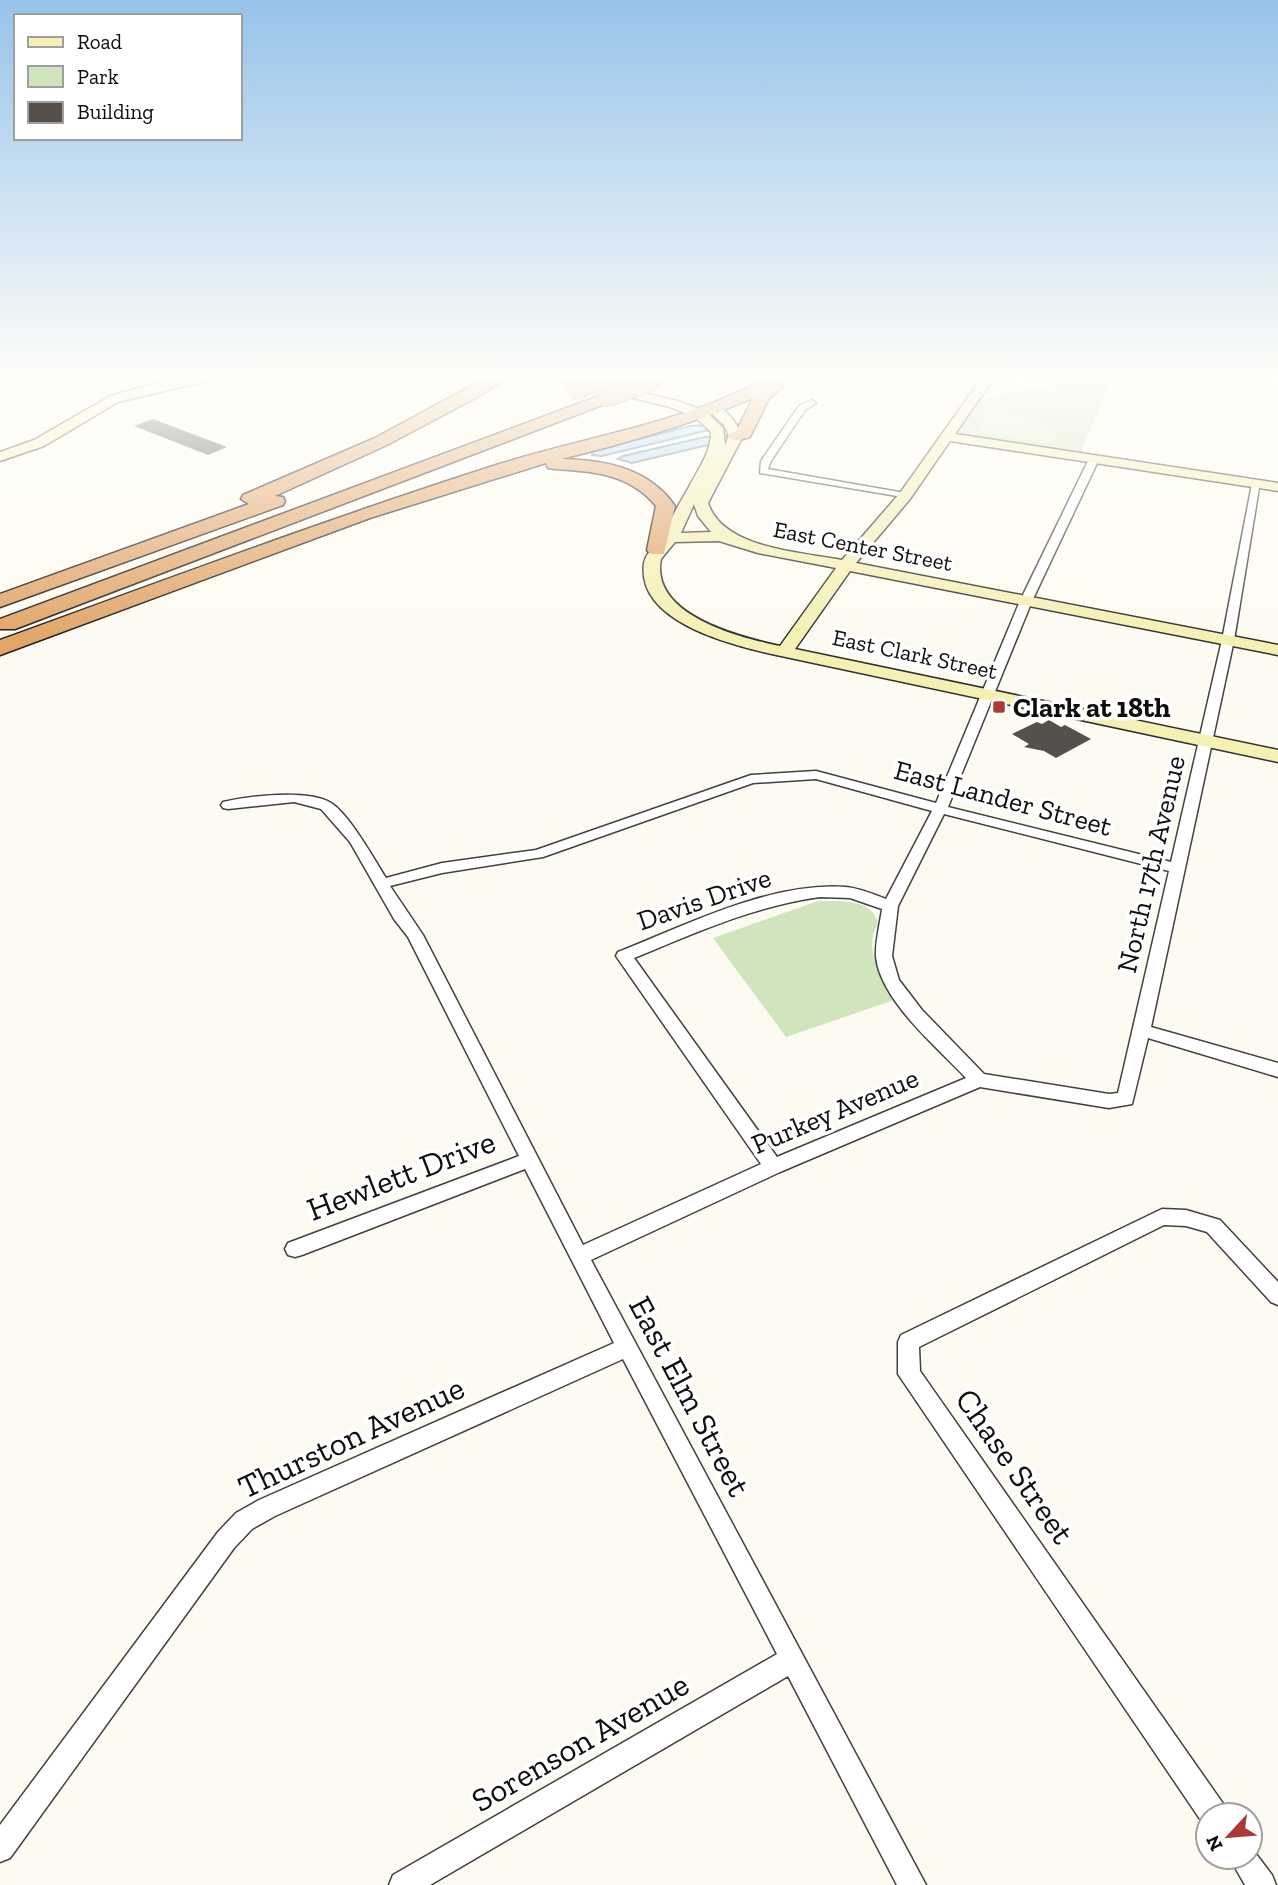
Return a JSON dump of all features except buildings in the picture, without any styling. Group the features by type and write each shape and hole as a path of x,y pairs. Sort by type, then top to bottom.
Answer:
{"highway":[{"path":"0,592 343,461"},
{"path":"0,601 383,461"},
{"path":"0,627 440,461"},
{"path":"0,648 363,514 488,473 534,461"},
{"path":"488,473 546,463 579,464 612,470 638,480 656,491 666,506 664,544"}],"main road":[{"path":"664,544 710,461"},
{"name":"East Center Street","path":"723,461 701,503 710,523 734,540 758,548 845,566 1278,650"},
{"path":"784,652 845,566 905,496 930,461"},
{"path":"1107,461 1278,487"},
{"path":"664,544 719,536 734,540"},
{"name":"East Clark Street","path":"664,544 652,561 651,576 658,592 674,610 708,630 748,644 1278,756"}],"street":[{"path":"765,461 763,471 905,496"},
{"path":"979,1080 916,1014 891,982 884,956 890,906 940,809 1026,601 1093,461"},
{"name":"North 17th Avenue","path":"979,1080 1109,1101 1126,1099 1228,640 1257,484"},
{"name":"East Lander Street","path":"380,884 442,868 538,854 751,779 817,775 940,809 1177,868"},
{"name":"East Elm Street","path":"228,805 294,798 326,806 356,840 380,884 415,935 579,1256 912,1885"},
{"name":"Davis Drive","path":"773,1167 624,956 763,903 811,891 846,892 890,906"},
{"path":"1141,1030 1278,1070"},
{"name":"Purkey Avenue","path":"579,1256 773,1167 979,1080"},
{"name":"Hewlett Drive","path":"295,1249 529,1160"},
{"name":"Chase Street","path":"1204,1801 909,1374 908,1342 1162,1217 1186,1218 1213,1227 1278,1296"},
{"name":"Thurston Avenue","path":"0,1848 217,1551 244,1521 267,1508 627,1347"},
{"name":"Sorenson Avenue","path":"403,1885 792,1660"}],"green space":[{"path":"818,901 854,903 870,909 878,924 872,943 876,963 897,999 786,1037 713,938"}],"place":[{"name":"Clark at 18th","path":"999,707"}]}
